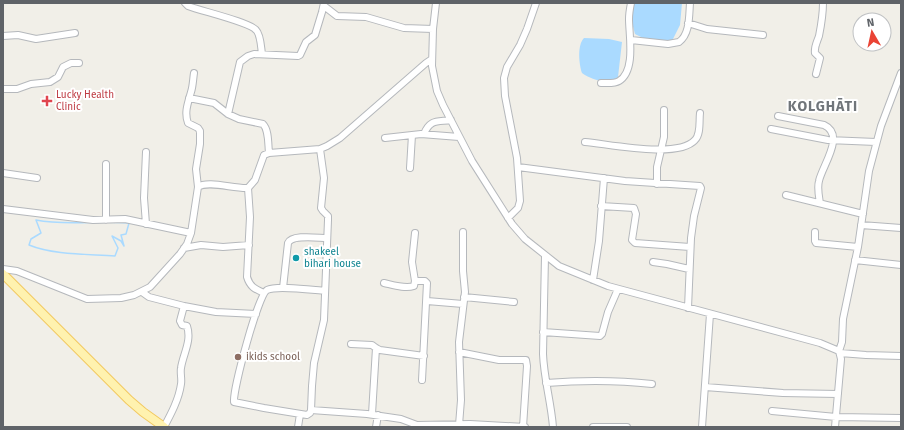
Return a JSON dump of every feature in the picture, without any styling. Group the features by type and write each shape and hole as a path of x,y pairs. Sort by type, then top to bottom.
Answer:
{"main road":[{"path":"3,274 129,400 164,427"}],"street":[{"path":"185,3 188,6 236,20 256,30 258,33 262,54"},
{"path":"436,3 432,59 433,73 437,90 472,161 508,218 525,239 558,266 618,289 820,343 840,352 866,355 901,356"},
{"path":"508,218 518,208 519,204 518,167 505,96 504,78 507,67 527,29 536,3"},
{"path":"601,83 618,82 625,76 628,68 631,40 629,17 631,3"},
{"path":"631,40 675,44 682,40 688,23 690,3"},
{"path":"816,74 820,58 814,53 814,49 822,18 823,3"},
{"path":"228,114 240,62 248,56 254,54 298,56 306,42 315,35 324,4 337,16 366,17 404,28 434,29"},
{"path":"688,23 707,29 763,35"},
{"path":"3,36 18,35 36,39 75,33"},
{"path":"325,291 283,288 267,290 264,292 252,287 248,283 250,217 248,188 255,180 264,155 269,153 320,149 327,146 340,138 426,62 432,59"},
{"path":"3,89 17,89 31,84 50,82 58,77 62,66 79,62"},
{"path":"3,269 17,271 87,299 121,298 142,292 150,287 180,254 191,233 198,187 196,169 200,144 200,131 198,128 190,125 187,121 186,108 192,89 194,73"},
{"path":"835,427 841,359 840,352 844,319 858,247 869,171 881,126 901,73"},
{"path":"189,98 214,103 228,114 263,124 266,131 269,153"},
{"path":"656,184 664,137 664,110"},
{"path":"585,142 661,151 682,147 694,141 698,133 700,113"},
{"path":"778,116 828,127 832,132 833,140 831,152 819,181 820,203"},
{"path":"424,134 430,124 434,122 451,120"},
{"path":"806,136 809,122"},
{"path":"771,129 833,140 876,142"},
{"path":"385,138 412,134 459,137"},
{"path":"410,168 412,134"},
{"path":"264,292 248,339 234,402 300,414 309,414 312,410 312,381 314,363 324,320 328,216 321,208 324,178 320,149"},
{"path":"146,152 144,198 146,224"},
{"path":"106,164 106,220"},
{"path":"518,167 656,184 700,186 701,188 694,216 690,247 688,308"},
{"path":"3,173 37,178"},
{"path":"593,280 599,241 604,178"},
{"path":"198,187 208,184 248,188"},
{"path":"786,195 863,214"},
{"path":"601,206 634,208 636,214 632,240 635,243 690,247"},
{"path":"3,209 93,220 125,219 191,233"},
{"path":"861,225 901,228"},
{"path":"460,424 461,400 459,352 463,300 463,232"},
{"path":"815,232 816,243 858,247"},
{"path":"384,283 396,286 414,286 415,281 412,262 415,233"},
{"path":"283,288 289,240 302,237 327,238"},
{"path":"184,248 201,245 223,247 249,245"},
{"path":"545,256 543,332 544,368 551,402 553,427"},
{"path":"855,260 901,265"},
{"path":"653,262 689,269"},
{"path":"415,281 427,282 422,380"},
{"path":"543,332 600,336 618,289"},
{"path":"142,292 149,298 184,306 216,312 256,314"},
{"path":"427,301 463,300 514,302"},
{"path":"164,427 174,407 181,385 181,368 188,342 188,328 180,321 184,306"},
{"path":"701,427 710,314"},
{"path":"351,344 372,345 376,348 424,356"},
{"path":"376,348 376,427"},
{"path":"312,410 375,415 401,419 417,426 460,424 470,426 524,427 526,360 499,360 459,352"},
{"path":"546,383 620,380 652,384"},
{"path":"705,387 783,393 838,394"},
{"path":"772,411 836,417 901,418"},
{"path":"298,427 300,414"},
{"path":"593,427 627,427"}],"water":[{"path":"633,3 682,3 680,25 672,41 669,42 645,39 635,34 631,19"},
{"path":"584,38 609,39 622,42 618,77 610,81 600,81 590,78 582,73 579,60 580,45"}],"waterway":[{"path":"36,220 59,223 129,223 126,234 121,235 124,246 121,241 112,236 118,248 115,256 49,251 29,245 31,239 41,233 36,220"}],"place":[{"name":"Lucky Health Clinic","path":"47,101"},
{"name":"shakeel bihari house","path":"296,258"},
{"name":"ikids school","path":"238,357"}],"district":[{"name":"KOLGHĀTI","path":"823,106"}]}
